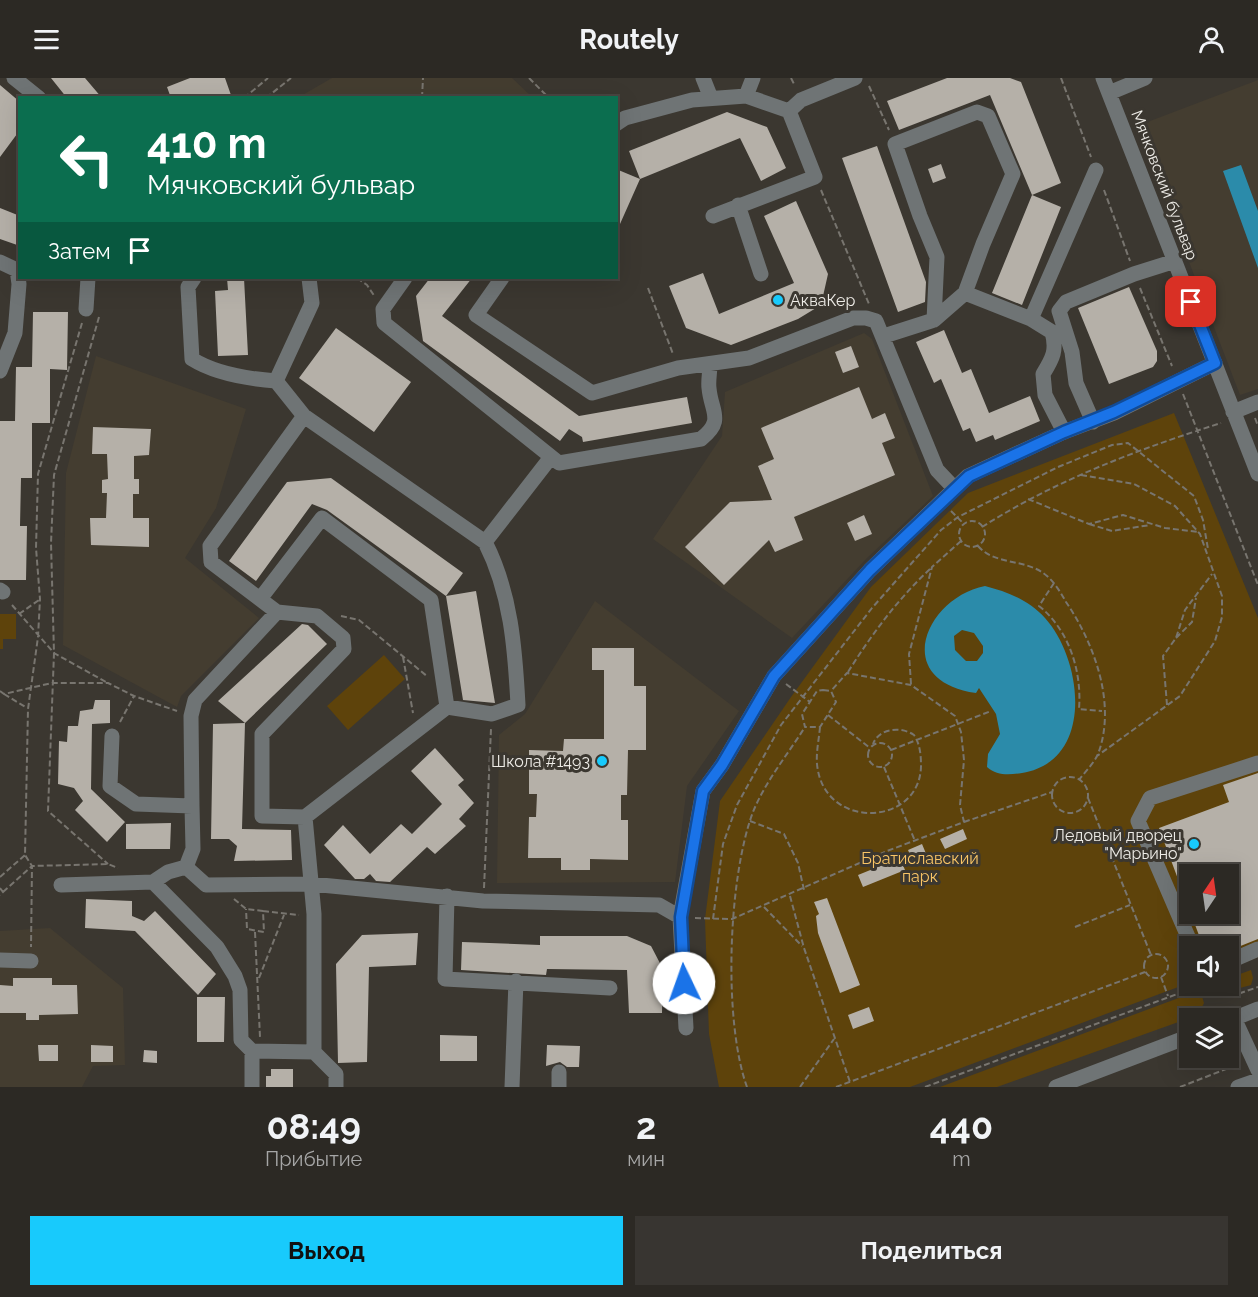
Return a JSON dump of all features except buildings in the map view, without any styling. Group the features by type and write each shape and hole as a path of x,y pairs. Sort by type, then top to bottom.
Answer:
{"street":[{"path":"14,78 36,96"},
{"path":"703,78 711,98"},
{"path":"746,96 753,78"},
{"path":"789,111 801,100 855,78"},
{"name":"Мячковский бульвар","path":"1103,78 1258,474"},
{"path":"1109,93 1145,78"},
{"path":"618,122 692,100 711,98 746,96 789,111 815,177 713,216"},
{"path":"884,336 934,320 965,293 982,244 1013,174 988,116 977,112 895,144 937,257 934,320"},
{"path":"1031,319 1096,170"},
{"path":"738,205 761,274"},
{"path":"1093,422 1076,382 1072,352 1059,311 1066,302 1134,274 1175,261"},
{"path":"0,262 17,270 18,277"},
{"path":"0,370 15,333 18,279"},
{"path":"86,309 88,279"},
{"path":"193,279 188,288 192,360 202,366 255,380 276,381 304,416 485,542 496,564 514,631 518,705 492,714 447,706 305,817 262,816 262,734 344,649 343,638 317,616 277,612 211,562 210,546 304,416"},
{"path":"276,381 312,303 309,279"},
{"path":"404,279 383,309 384,323 560,463 701,439 711,431 716,412 709,390 710,364"},
{"path":"501,279 476,315 592,393 678,368 749,358 853,318 876,321 937,470 954,488"},
{"path":"965,293 1031,319 1052,332 1056,347 1053,359 1043,374 1045,395 1064,432"},
{"path":"686,1028 681,917 703,791 722,765 774,676 870,570 969,476 1064,432 1093,422 1215,363"},
{"path":"1235,416 1258,402"},
{"path":"485,542 551,457"},
{"path":"260,599 322,518 431,600 447,706"},
{"path":"186,867 193,849 191,716 195,700 277,612"},
{"path":"112,736 110,786 136,804 192,806"},
{"path":"1188,936 1138,821 1150,798 1258,763"},
{"path":"305,817 314,914 314,1052 336,1074 336,1087"},
{"path":"186,867 206,885 311,884 483,901 659,905 681,917"},
{"path":"61,885 153,882 168,872 186,867"},
{"path":"153,882 217,947 235,976 240,990 241,1040 257,1052 314,1052"},
{"path":"447,896 445,979 516,981 610,988"},
{"path":"1239,957 1258,949"},
{"path":"0,960 31,961"},
{"path":"512,1087 516,981"},
{"path":"1239,1016 1258,1009"},
{"path":"1239,1033 1256,1064"},
{"path":"1064,1086 1179,1040"},
{"path":"252,1087 257,1052"},
{"path":"1238,1087 1258,1080"}],"path":[{"path":"246,96 268,78"},
{"path":"268,96 291,78"},
{"path":"422,96 423,78"},
{"path":"530,78 547,96"},
{"path":"865,78 895,144"},
{"path":"1061,78 1134,274 1258,585"},
{"path":"815,177 876,321"},
{"path":"358,279 367,285 383,309"},
{"path":"648,288 678,368"},
{"path":"31,961 32,866 25,855 28,709 39,637 40,599 36,548 38,474 86,309"},
{"path":"99,317 54,475 51,543 54,652 48,811 108,864 126,872"},
{"path":"982,526 1028,499 1081,475 1235,416"},
{"path":"713,919 723,844 737,805 781,725 801,696 872,608 940,530 958,517 1058,467 1112,445 1128,442 1194,496 1203,520 1213,573 1222,596 1222,617 1215,641 1180,696 1097,756 1078,780"},
{"path":"1081,475 1110,478 1152,491 1175,506 1199,532 1208,549"},
{"path":"1028,499 1089,525 1112,531 1153,525"},
{"path":"943,502 964,524"},
{"path":"1089,525 1122,515 1153,525 1199,532"},
{"path":"964,524 977,522 982,526 985,534 978,546"},
{"path":"964,524 959,535 961,541 971,547 978,546"},
{"path":"747,1087 741,1071 734,1018 732,919 750,821 759,799 805,727 802,714 817,691 831,691 847,673 904,594 961,541"},
{"path":"978,546 989,556 1016,561 1036,569 1054,584 1093,647 1099,668 1103,711 1097,756"},
{"path":"911,685 909,654 932,567"},
{"path":"1176,638 1180,618 1213,573"},
{"path":"1054,584 1039,606 1062,632 1074,658 1079,683 1079,709 1103,711"},
{"path":"1,591 54,652 134,696 191,716"},
{"path":"1167,705 1162,659 1176,638 1192,622 1196,596"},
{"path":"19,614 40,599"},
{"path":"339,615 359,620 445,690"},
{"path":"403,657 416,728"},
{"path":"847,673 911,685 955,717 964,760 960,806 964,822"},
{"path":"774,676 810,702"},
{"path":"4,694 52,683 108,683"},
{"path":"0,691 28,709"},
{"path":"831,691 836,702 820,727 817,767 824,786 835,803 847,810 867,813 900,806 910,797 921,776 917,740 909,731 895,729 878,736 870,748 870,762 878,767 884,767 892,758 891,750 884,743 873,744"},
{"path":"112,736 134,696"},
{"path":"891,750 991,711"},
{"path":"483,901 492,714"},
{"path":"828,715 870,748"},
{"path":"805,727 820,727"},
{"path":"884,767 915,841"},
{"path":"681,917 732,919 915,841 1052,792 1062,779 1078,780 1084,785 1151,955"},
{"path":"1052,792 1054,803 1067,813 1083,808 1088,798"},
{"path":"750,821 784,834 798,863 804,890"},
{"path":"0,878 25,855"},
{"path":"1,894 32,866 108,864"},
{"path":"219,885 246,909 285,915 314,914"},
{"path":"0,888 1,894"},
{"path":"790,896 804,948 850,1082"},
{"path":"1075,927 1130,905"},
{"path":"764,907 804,948"},
{"path":"246,909 247,929 255,932 264,932 263,911"},
{"path":"258,981 285,915"},
{"path":"255,932 258,981 257,1052"},
{"path":"1151,955 1161,956 1168,964 1168,969 1161,977 1150,977 1145,972 1144,962 1151,955"},
{"path":"836,1087 1145,972"},
{"path":"1161,977 1168,996"},
{"path":"1239,994 1258,987"},
{"path":"925,1087 1179,992"},
{"path":"800,1087 834,1039"},
{"path":"1180,1087 1256,1064"}],"shaded area":[{"path":"332,78 512,78 531,96 301,96"},
{"path":"1258,80 1258,389 1240,395 1137,126"},
{"path":"864,333 872,339 933,496 867,558 792,638 653,539 722,436 725,392"},
{"path":"96,356 246,409 216,508 185,558 259,618 181,696 177,707 63,645 66,473"},
{"name":"Школа #1493","path":"595,601 739,711 687,786 675,882 497,883 499,735 525,714"},
{"path":"50,928 123,988 125,1065 93,1066 82,1087 0,1087 0,931"}],"green space":[{"name":"Братиславский парк","path":"1174,413 1258,618 1258,957 1239,965 1239,936 1179,936 1179,987 910,1087 719,1087 709,1034 705,919 720,801 791,697 871,587 968,493"},
{"path":"0,614 16,614 16,639 3,639 3,649 0,649"},
{"path":"384,655 405,679 348,730 327,706"},
{"path":"1251,970 1253,978 1251,985 1239,988 1239,974"},
{"path":"1184,996 1202,996 1204,1003 1202,1008 1179,1008 1179,1022 997,1087 940,1087"}],"water":[{"path":"1241,165 1258,211 1258,268 1223,171"},
{"path":"985,586 1018,598 1039,612 1058,636 1068,658 1074,682 1075,707 1071,730 1062,750 1046,765 1012,774 999,773 987,767 988,754 1000,734 996,714 979,688 976,693 949,685 933,672 925,656 926,639 934,621 947,606 964,593","holes":["962,630 974,633 983,646 983,653 977,661 966,661 955,650 954,636"]}],"place":[{"name":"АкваКер","path":"778,300"},
{"name":"Школа #1493","path":"602,761"},
{"name":"Ледовый дворец \"Марьино\"","path":"1194,844"}],"route":[{"path":"684,983 681,917 703,791 722,765 774,676 870,570 969,476 1064,432 1093,422 1215,363 1191,302"}]}
